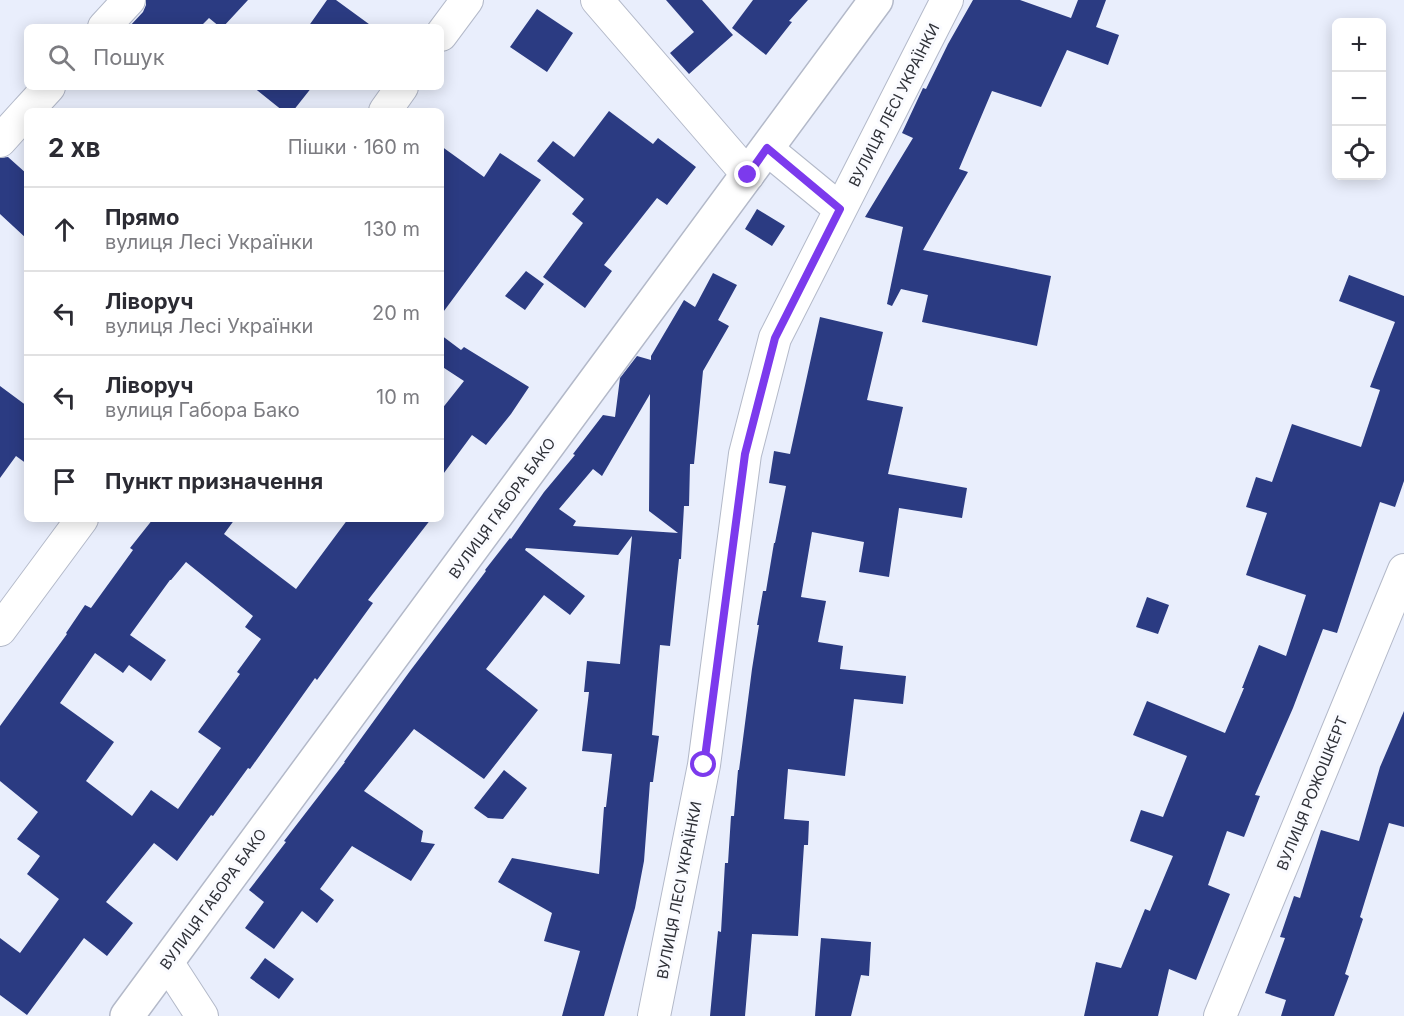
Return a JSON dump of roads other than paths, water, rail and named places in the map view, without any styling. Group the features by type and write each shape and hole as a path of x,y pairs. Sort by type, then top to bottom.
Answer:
{"street":[{"path":"107,24 129,0"},
{"path":"444,31 467,0"},
{"path":"597,0 748,175"},
{"name":"ВУЛИЦЯ ГАБОРА БАКО","path":"127,1016 876,0"},
{"name":"ВУЛИЦЯ ЛЕСІ УКРАЇНКИ","path":"654,1016 704,765 745,454 775,338 946,0"},
{"path":"30,108 46,90"},
{"path":"387,108 400,90"},
{"path":"0,141 24,114"},
{"path":"767,148 840,209"},
{"path":"0,630 80,522"},
{"name":"ВУЛИЦЯ РОЖОШКЕРТ","path":"1220,1016 1404,570"},
{"path":"166,962 202,1016"}]}
